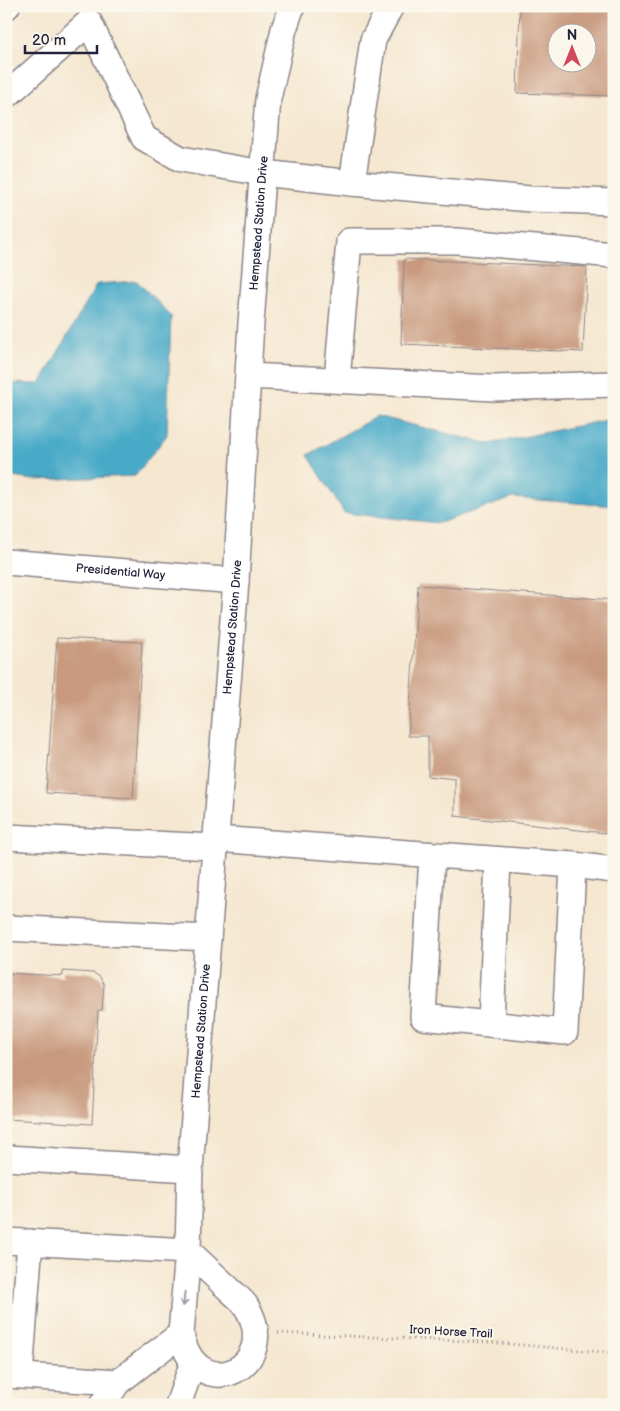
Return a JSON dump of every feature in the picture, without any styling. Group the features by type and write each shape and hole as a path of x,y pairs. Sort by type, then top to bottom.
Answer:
{"street":[{"name":"Hempstead Station Drive","path":"193,1362 184,1346 181,1334 188,1251 190,1169 236,581 248,376 268,99 284,29 292,6"},
{"path":"352,183 373,40 392,6"},
{"path":"6,96 85,14 144,138 181,159 263,174 352,183 530,199 614,202"},
{"path":"337,380 349,241 457,241 614,255"},
{"path":"248,376 494,388 614,384"},
{"name":"Presidential Way","path":"6,562 236,581"},
{"path":"6,837 215,843 432,855 573,865 614,870"},
{"path":"432,855 423,1017 565,1032 573,865"},
{"path":"491,1024 498,860"},
{"path":"6,928 208,938"},
{"path":"6,1158 190,1169"},
{"path":"118,1382 13,1375 18,1241 188,1251 245,1305 257,1332 252,1353 243,1367 233,1372 217,1375 201,1370 193,1362 178,1405"},
{"path":"102,1405 118,1382 181,1334"}],"path":[{"name":"Iron Horse Trail","path":"288,1334 487,1342 614,1354"}],"water":[{"path":"137,281 171,316 167,435 135,476 33,480 6,476 6,383 40,384 97,284"},
{"path":"377,416 489,444 606,420 614,423 614,506 513,498 439,523 344,513 308,455"}],"building":[{"path":"520,6 614,6 614,96 517,93"},
{"path":"404,259 587,267 583,352 401,344"},
{"path":"418,585 614,600 614,834 455,816 455,779 428,776 428,736 408,736"},
{"path":"57,638 142,642 133,798 46,793"},
{"path":"63,971 93,973 100,977 104,985 102,1010 98,1010 92,1124 6,1119 6,973 63,976"}]}
